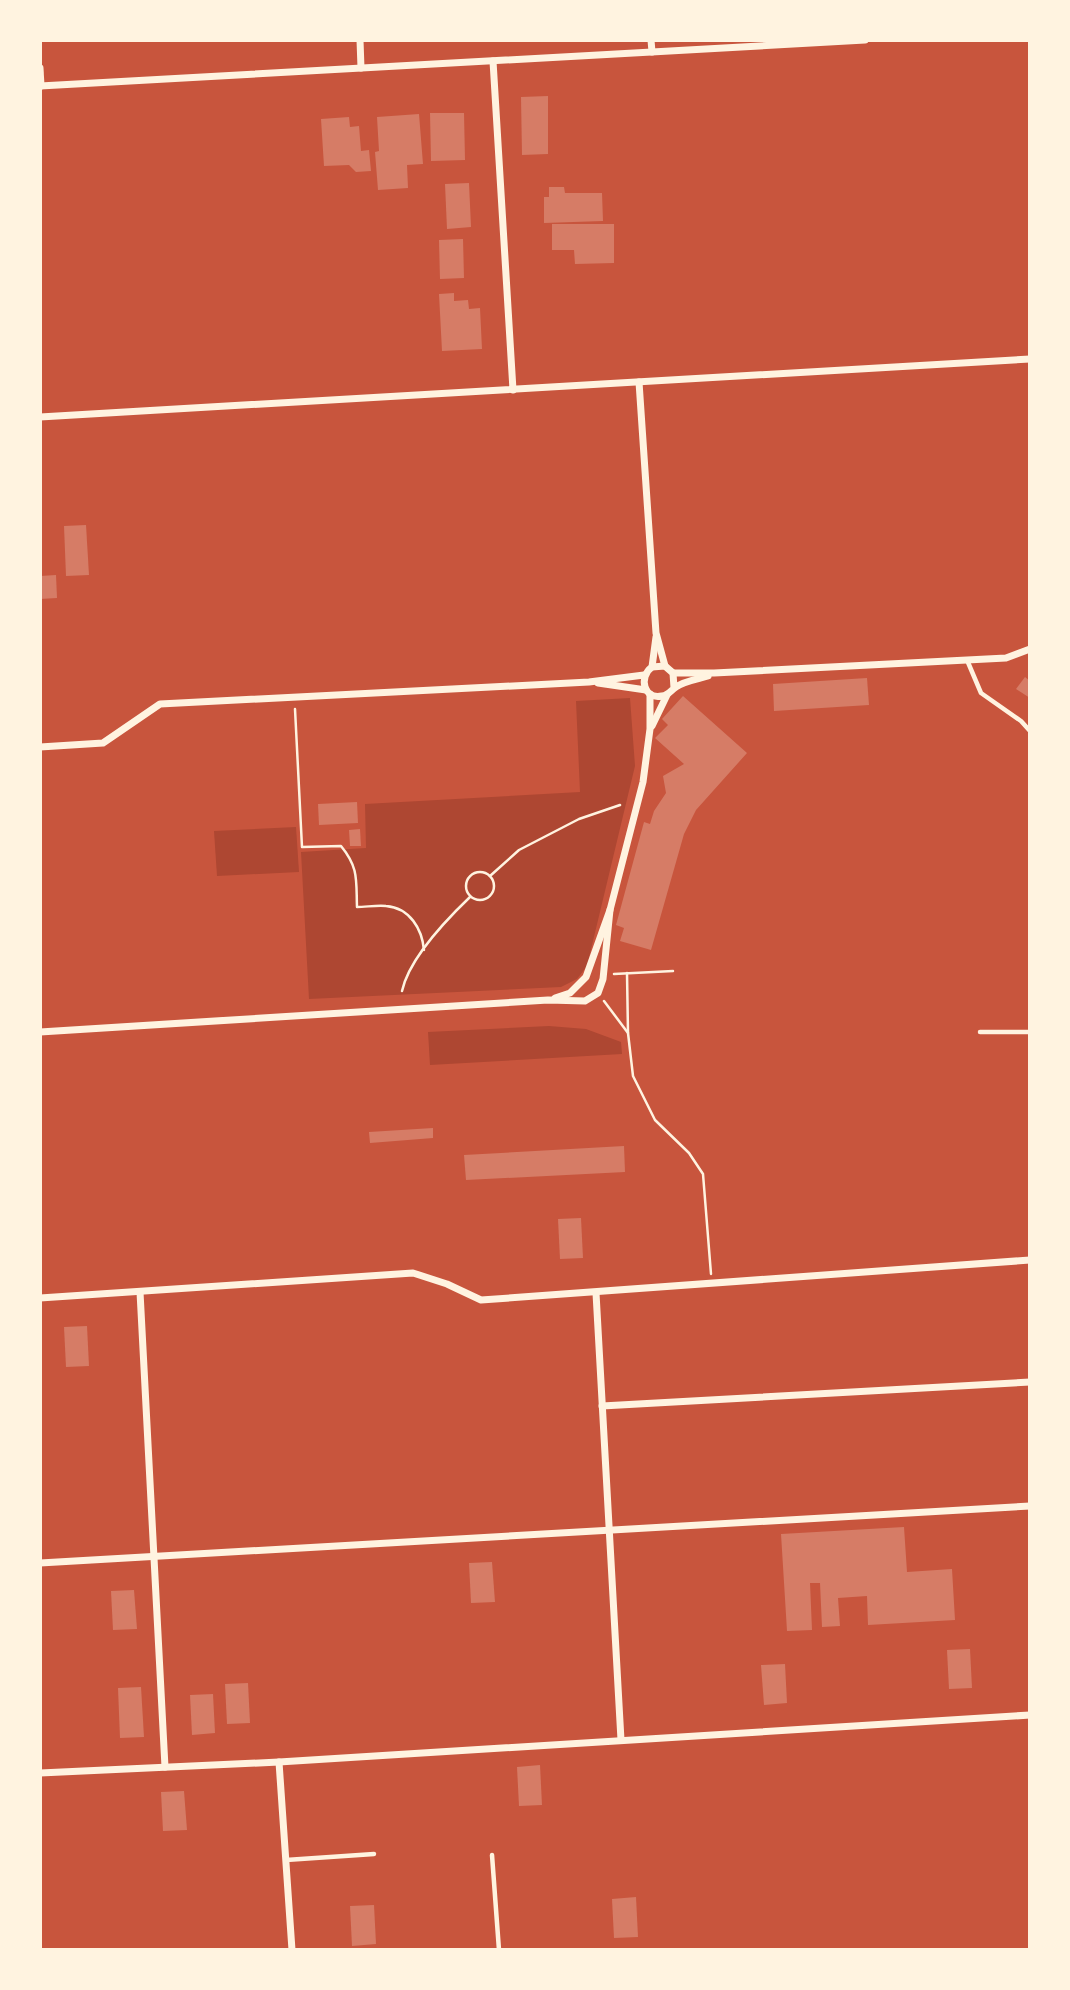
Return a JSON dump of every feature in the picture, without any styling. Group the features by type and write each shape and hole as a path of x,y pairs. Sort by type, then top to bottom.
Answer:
{"street":[{"path":"360,40 361,68"},
{"path":"651,40 652,52"},
{"path":"40,68 41,86 865,40"},
{"path":"493,61 513,390"},
{"path":"40,417 1030,359"},
{"path":"548,1000 570,993 586,977 610,910 643,782 650,729 648,692 643,681 652,667 656,633 639,382"},
{"path":"656,633 665,666 673,673 1006,658 1030,649"},
{"path":"652,667 665,666"},
{"path":"673,673 674,688"},
{"path":"650,729 667,695 674,688 714,673"},
{"path":"40,747 103,743 160,705 589,682 645,675"},
{"path":"589,682 648,692 661,697 667,695"},
{"path":"40,1032 548,1000 584,1001 598,993 603,974 610,910"},
{"path":"40,1298 413,1273 447,1284 481,1300 1030,1260"},
{"path":"140,1292 165,1767"},
{"path":"596,1293 621,1741"},
{"path":"602,1406 1030,1382"},
{"path":"40,1563 1030,1506"},
{"path":"40,1773 279,1762 1030,1715"},
{"path":"279,1762 292,1950"}],"lane":[{"path":"967,660 981,693 1021,721 1030,731"},
{"path":"979,1032 1030,1032"},
{"path":"286,1860 374,1854"},
{"path":"492,1855 499,1950"}],"path":[{"path":"295,696 303,848 341,846 352,860 356,877 357,907 387,906 404,912 416,923 423,936 424,950"},
{"path":"490,876 519,850 579,819 620,804"},
{"path":"478,871 490,876 493,885 491,895 481,900 470,897 466,888 470,876 478,871"},
{"path":"402,991 407,974 424,950 470,897"},
{"path":"603,974 673,971"},
{"path":"627,973 628,1033 633,1076 655,1121 689,1153 703,1174 711,1284"},
{"path":"598,993 628,1033"}],"shaded area":[{"path":"630,698 635,766 587,966 577,979 561,987 309,999 301,852 366,848 365,804 580,792 576,701"},
{"path":"296,827 299,872 217,876 214,831"},
{"path":"549,1026 586,1029 621,1042 622,1054 430,1065 428,1032"}],"building":[{"path":"548,96 548,154 522,155 521,97"},
{"path":"430,113 464,113 465,160 431,161"},
{"path":"419,114 423,164 407,165 408,188 378,190 375,152 379,151 377,117"},
{"path":"349,117 350,127 359,126 361,151 369,150 371,171 356,172 349,165 324,166 321,119"},
{"path":"469,183 471,227 447,229 445,184"},
{"path":"549,187 564,187 565,193 602,193 603,221 544,223 544,197 549,197"},
{"path":"552,224 614,224 614,263 575,264 574,250 552,250"},
{"path":"463,239 464,278 440,279 439,240"},
{"path":"454,293 454,301 468,300 469,309 480,308 482,349 442,351 439,294"},
{"path":"86,525 89,575 66,576 64,526"},
{"path":"56,575 57,598 40,599 40,576"},
{"path":"1025,677 1030,681 1030,698 1016,689"},
{"path":"867,678 869,705 774,711 773,684"},
{"path":"683,696 747,753 696,810 684,834 651,950 620,941 624,928 616,925 644,822 650,824 654,811 666,793 663,776 684,764 655,738 668,725 662,719"},
{"path":"357,802 358,823 319,825 318,804"},
{"path":"360,829 361,846 350,846 349,830"},
{"path":"433,1128 433,1138 370,1143 369,1132"},
{"path":"624,1146 625,1172 466,1180 464,1155"},
{"path":"581,1218 583,1258 560,1259 558,1219"},
{"path":"87,1326 89,1366 66,1367 64,1327"},
{"path":"904,1527 907,1572 952,1569 955,1620 868,1625 867,1596 838,1598 840,1626 822,1627 820,1583 810,1583 812,1630 787,1631 781,1534"},
{"path":"492,1562 495,1602 471,1603 469,1563"},
{"path":"134,1590 137,1629 113,1630 111,1591"},
{"path":"970,1649 972,1688 949,1689 947,1650"},
{"path":"785,1664 787,1703 764,1705 761,1665"},
{"path":"248,1683 250,1723 227,1724 225,1684"},
{"path":"141,1687 144,1737 120,1738 118,1688"},
{"path":"213,1694 215,1733 192,1735 190,1695"},
{"path":"540,1765 542,1805 519,1806 517,1767"},
{"path":"184,1791 187,1830 163,1831 161,1792"},
{"path":"636,1897 638,1937 614,1938 612,1899"},
{"path":"374,1905 376,1944 352,1946 350,1906"}]}
